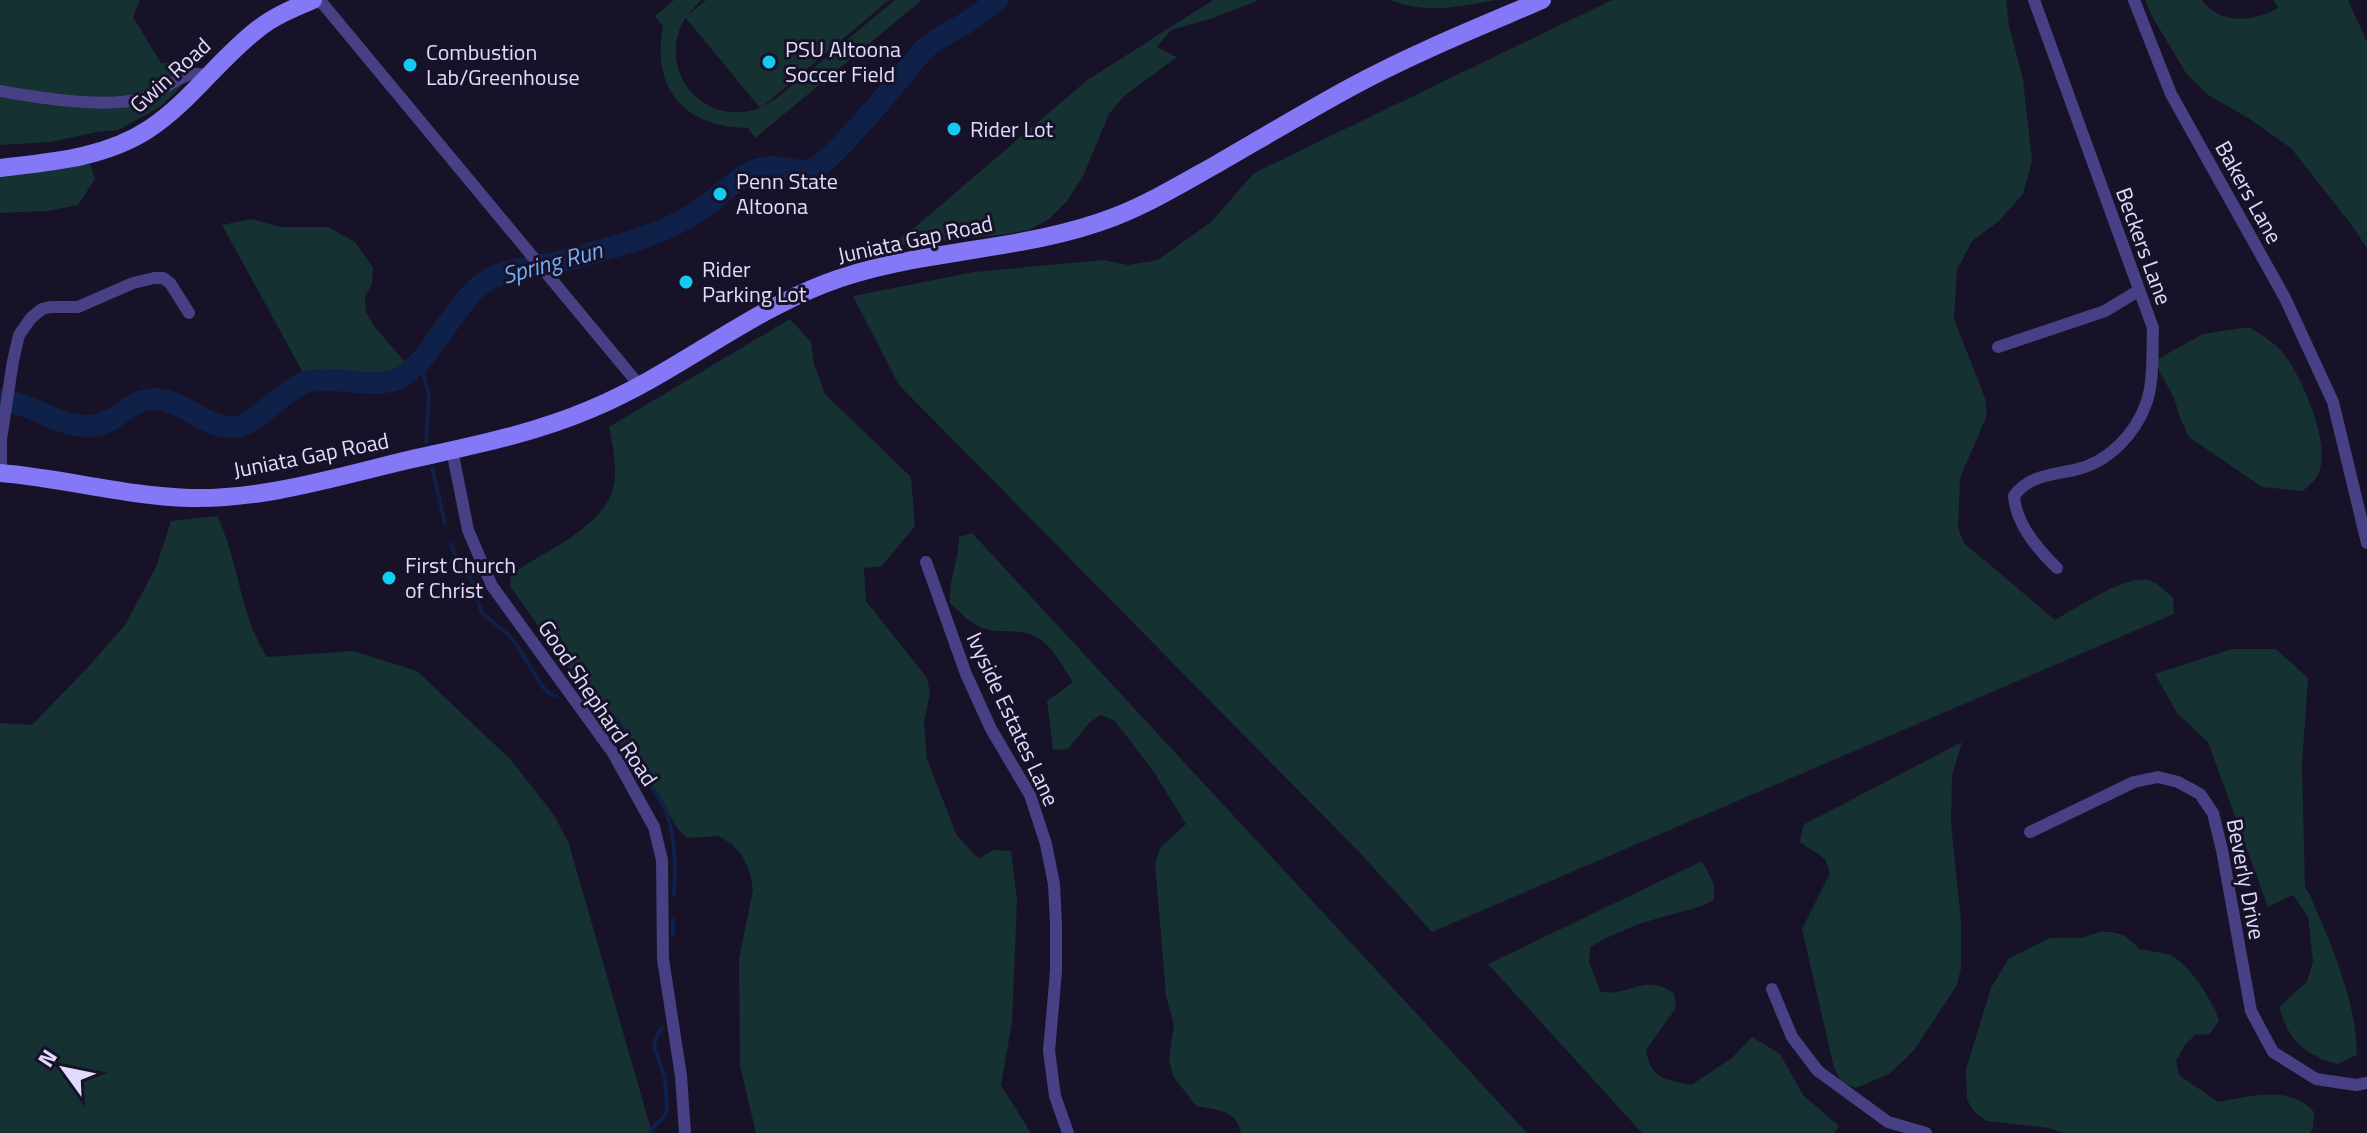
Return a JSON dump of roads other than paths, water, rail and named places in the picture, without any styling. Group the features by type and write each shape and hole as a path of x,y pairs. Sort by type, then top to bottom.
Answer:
{"main road":[{"name":"Gwin Road","path":"0,168 81,157 129,141 170,113 262,26 314,0"},
{"name":"Juniata Gap Road","path":"0,473 148,495 216,497 277,490 532,431 594,408 640,386 782,304 830,282 904,263 1053,236 1132,210 1358,83 1542,0"}],"street":[{"path":"314,0 323,4 640,386"},
{"name":"Beckers Lane","path":"2034,0 2153,328 2147,400 2120,446 2079,469 2047,475 2023,484 2014,496 2015,512 2042,553 2057,568"},
{"name":"Bakers Lane","path":"2134,0 2171,94 2285,298 2333,402 2367,543"},
{"path":"0,91 75,101 116,101 142,99 163,91 184,75 198,73 206,76"},
{"path":"0,473 1,439 13,361 19,335 31,318 42,309 78,307 133,283 154,278 163,278 170,283 189,313"},
{"path":"1998,347 2105,311 2138,291"},
{"name":"Good Shephard Road","path":"452,450 468,530 492,586 613,753 654,827 662,860 663,959 681,1076 685,1133"},
{"name":"Ivyside Estates Lane","path":"926,562 966,674 991,729 1030,795 1046,844 1054,884 1056,940 1049,1051 1055,1096 1068,1133"},
{"name":"Beverly Drive","path":"2030,832 2134,782 2158,777 2178,782 2200,794 2213,813 2222,850 2251,1011 2273,1052 2316,1079 2356,1085 2367,1083"},
{"path":"1772,989 1792,1037 1818,1071 1888,1122 1926,1133"}],"waterway":[{"name":"Spring Run","path":"0,400 84,426 105,423 143,401 163,400 217,425 236,427 252,420 306,382 371,383 395,380 418,363 466,300 489,279 506,272 594,253 663,230 695,213 746,174 762,168 802,171 817,167 854,132 927,47 997,0"},
{"path":"420,362 429,395 426,442"},
{"path":"432,468 445,523"},
{"path":"451,544 457,561 471,579 482,613 508,634 542,686 556,696"},
{"path":"583,701 607,712 624,730 645,778 665,809 674,844 674,894"},
{"path":"673,920 673,935"},
{"path":"650,1133 667,1110 665,1077 654,1046 662,1028"}],"place":[{"name":"PSU Altoona Soccer Field","path":"769,62"},
{"name":"Combustion Lab/Greenhouse","path":"410,65"},
{"name":"Rider Lot","path":"954,129"},
{"name":"Penn State Altoona","path":"720,194"},
{"name":"Rider Parking Lot","path":"686,282"},
{"name":"First Church of Christ","path":"389,578"}]}
